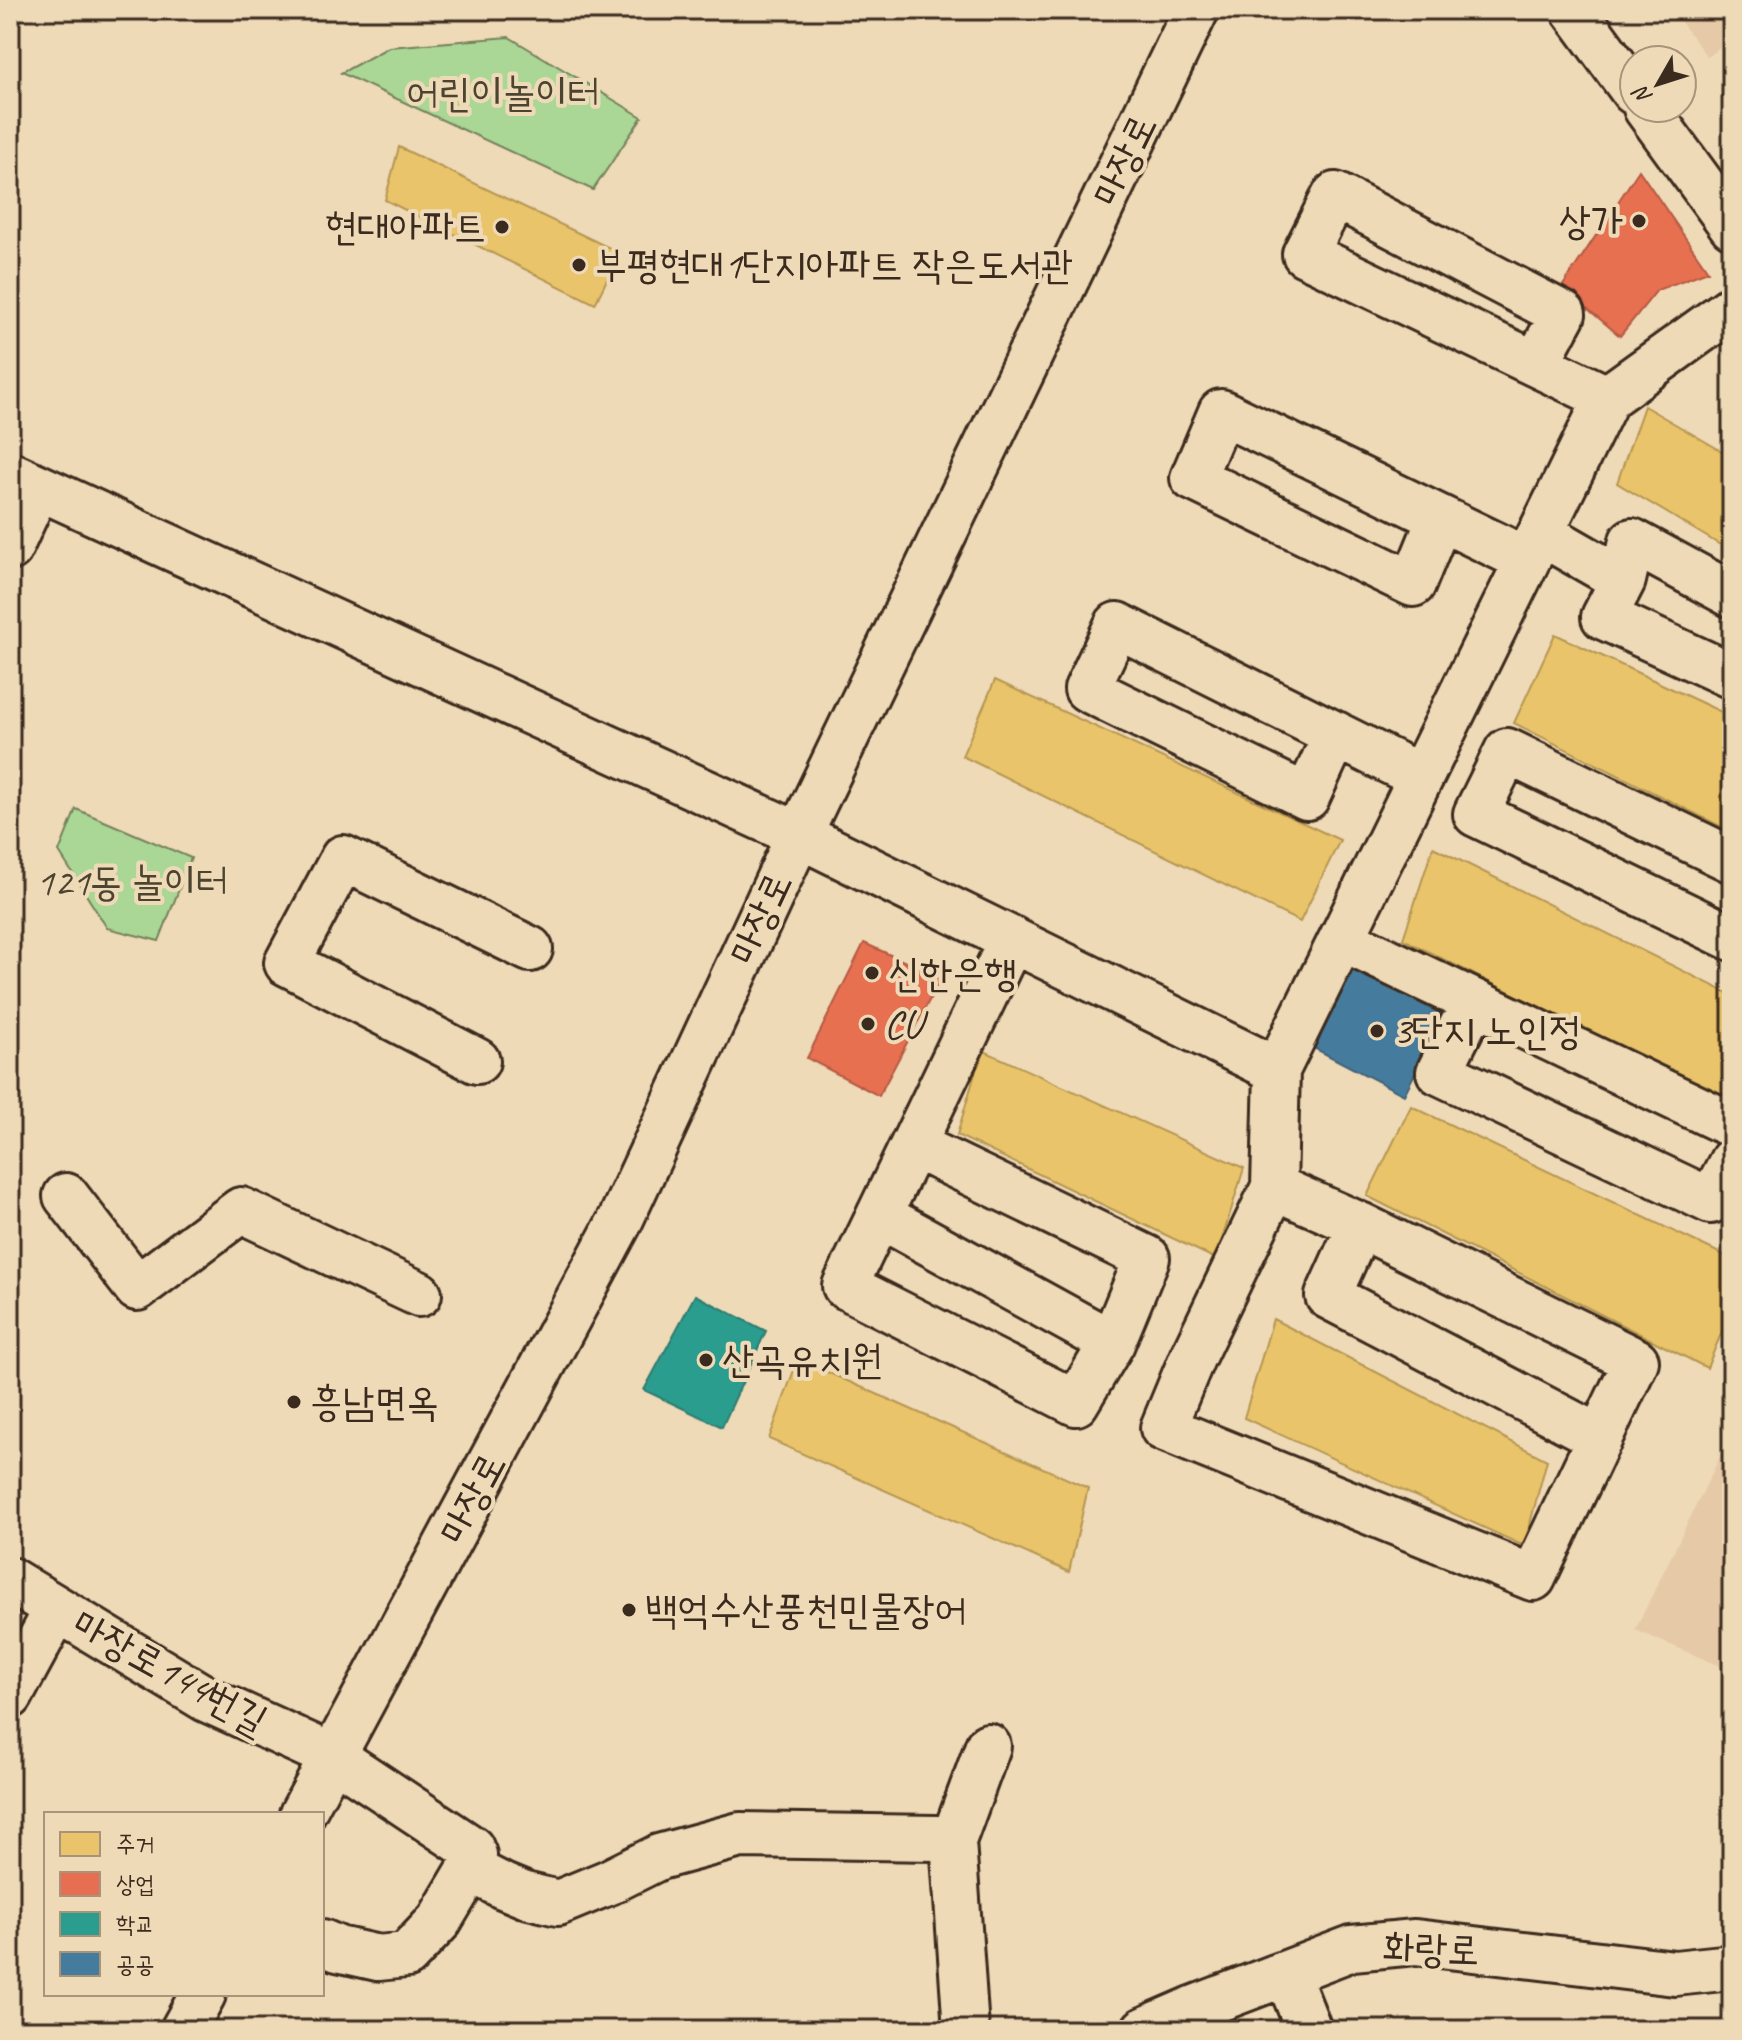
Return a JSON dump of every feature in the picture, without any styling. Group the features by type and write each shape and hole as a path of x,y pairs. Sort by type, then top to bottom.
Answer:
{"main road":[{"name":"마장로","path":"303,1812 619,1223 799,835 1196,10"},
{"path":"1574,10 1618,70"},
{"path":"1658,124 1732,226"},
{"path":"1536,364 1563,314 1335,195 1305,254 1607,398"},
{"path":"1274,1187 1360,1225 1636,1361 1533,1578 1163,1428 1192,1358 1274,1187 1277,1070 1607,398 1732,308"},
{"path":"1440,518 1413,584 1193,478 1221,412 1440,518 1534,547 1623,580"},
{"path":"10,548 24,480 799,835 1277,1070"},
{"path":"1732,595 1632,541 1623,580 1604,617 1732,676"},
{"path":"1336,734 1307,797 1087,689 1117,625 1336,734 1421,777"},
{"path":"1441,737 1500,766"},
{"path":"1732,860 1507,751 1476,814 1732,938"},
{"path":"477,1061 287,963 343,858 530,949"},
{"path":"913,1145 1147,1258 1112,1343 1076,1403 845,1286 1012,939"},
{"path":"1342,939 1732,1125"},
{"path":"1474,1002 1439,1072 1711,1201 1732,1161"},
{"path":"66,1196 137,1288 241,1210 419,1294"},
{"path":"879,1215 1112,1343"},
{"path":"1360,1225 1328,1296 1600,1438"},
{"name":"마장로144번길","path":"10,1580 206,1699 334,1757 471,1848 474,1855 470,1869"},
{"path":"10,1696 57,1609"},
{"path":"966,2030 953,1841 988,1746"},
{"path":"324,1943 378,1958 407,1955 439,1921 470,1869 525,1895 558,1903 659,1857 740,1835 937,1838 953,1841"},
{"name":"화랑로","path":"1144,2030 1352,1948 1415,1942 1675,1973 1732,1967"},
{"path":"1287,1974 1309,2030"},
{"path":"183,2030 202,1996"}],"shaded area":[{"path":"1672,10 1732,10 1732,38 1707,57"},
{"path":"1732,1432 1732,1671 1635,1630"}],"green space":[{"name":"어린이놀이터","path":"509,37 642,117 593,190 341,73 389,47"},
{"name":"121동 놀이터","path":"76,809 191,858 159,941 107,928 59,852"}],"building: 주거":[{"name":"현대아파트","path":"399,147 620,253 595,304 385,200"},
{"path":"1644,406 1732,457 1732,552 1617,483"},
{"path":"1555,634 1732,717 1732,832 1514,723"},
{"path":"995,680 1340,840 1300,922 962,756"},
{"path":"1433,847 1732,995 1732,1103 1403,939"},
{"path":"982,1050 1244,1168 1216,1259 957,1135"},
{"path":"1411,1106 1732,1259 1732,1307 1707,1368 1367,1196"},
{"path":"1273,1319 1547,1460 1524,1546 1244,1418"},
{"path":"798,1359 1088,1488 1069,1572 769,1439"}],"building: 상업":[{"name":"상가","path":"1639,170 1708,271 1657,290 1620,336 1562,287"},
{"path":"864,943 941,978 879,1096 807,1058"}],"building: 학교":[{"name":"산곡유치원","path":"695,1295 766,1331 722,1427 644,1390"}],"building: 공공":[{"name":"3단지 노인정","path":"1349,965 1444,1016 1404,1095 1310,1046"}],"place":[{"name":"상가","path":"1639,221"},
{"name":"현대아파트","path":"502,227"},
{"name":"부평현대1단지아파트 작은도서관","path":"579,265"},
{"name":"신한은행","path":"872,973"},
{"name":"CU","path":"868,1024"},
{"name":"3단지 노인정","path":"1377,1031"},
{"name":"산곡유치원","path":"706,1360"},
{"name":"흥남면옥","path":"294,1402"},
{"name":"백억수산풍천민물장어","path":"629,1610"}]}
